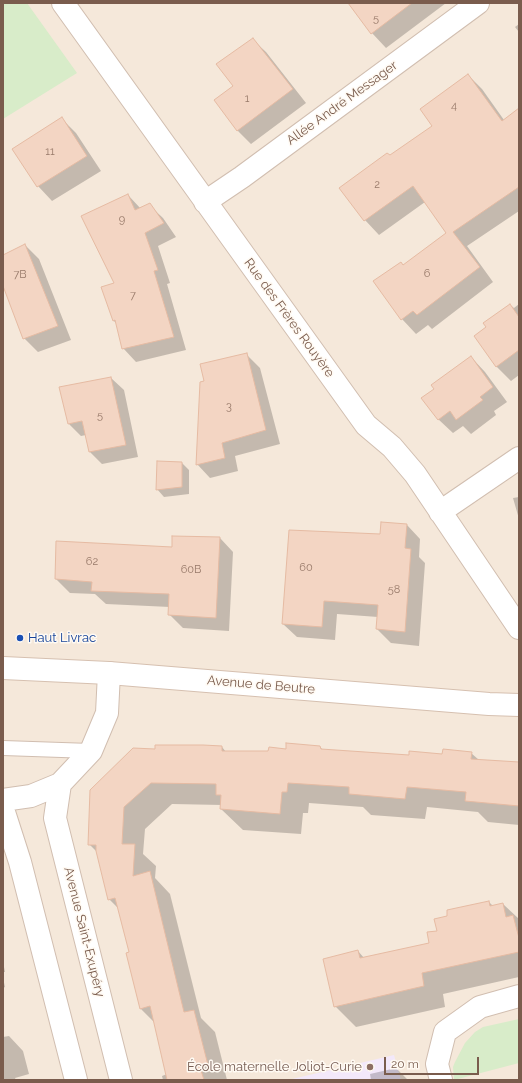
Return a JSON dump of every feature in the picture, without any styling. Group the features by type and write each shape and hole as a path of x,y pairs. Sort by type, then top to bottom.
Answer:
{"street":[{"name":"Rue des Frères Rouyère","path":"63,3 366,425 392,447 414,474 519,628"},
{"name":"Allée André Messager","path":"205,202 242,178 478,3"},
{"path":"440,512 519,458"},
{"name":"Avenue de Beutre","path":"3,668 109,673 489,704 519,705"},
{"path":"3,800 31,796 60,784 91,751 106,713 109,673"},
{"name":"Avenue Saint-Exupéry","path":"60,784 55,818 121,1080"},
{"path":"3,809 20,862 76,1080"},
{"path":"441,1080 437,1064 445,1032 480,1007 519,996"}],"lane":[{"path":"3,748 91,751"}],"shaded area":[{"path":"3,3 519,3 519,1080 3,1080"},
{"name":"École maternelle Joliot-Curie","path":"394,1055 401,1080 288,1080"}],"green space":[{"path":"3,3 27,3 77,73 3,119"},
{"path":"519,1019 519,1063 454,1080 453,1067 455,1062 465,1043 475,1032 483,1027"}],"building":[{"path":"348,3 412,3 371,34"},
{"path":"253,38 293,89 237,131 214,100 233,86 216,64"},
{"path":"468,74 502,121 519,108 519,187 453,232 480,267 417,315 413,311 401,320 373,281 401,262 403,265 446,233 413,186 364,221 339,188 387,153 390,155 432,126 420,109"},
{"path":"62,117 87,156 37,187 12,149"},
{"path":"128,194 135,210 150,203 164,223 145,233 158,270 154,271 174,337 122,349 115,320 113,321 101,287 114,283 81,216"},
{"path":"25,244 58,326 23,339 3,286 3,255"},
{"path":"510,304 519,317 519,350 496,367 474,336 486,327 483,323"},
{"path":"247,353 266,430 222,443 225,458 196,465 200,382 204,381 200,364"},
{"path":"471,356 493,387 480,397 483,400 456,420 450,411 438,420 421,398 434,389 431,385"},
{"path":"111,377 126,445 89,452 82,421 68,424 59,387"},
{"path":"157,461 182,462 182,487 156,490"},
{"path":"381,522 407,524 405,548 411,549 405,632 376,629 378,605 324,601 322,627 282,624 289,530 380,534"},
{"path":"172,536 220,537 216,618 168,615 169,594 91,591 92,582 55,579 56,541 172,547"},
{"path":"286,743 320,746 321,749 409,755 409,751 442,754 443,749 472,752 471,759 519,762 519,806 465,801 466,792 407,787 405,799 349,794 349,787 288,783 287,792 282,792 280,814 220,809 221,795 216,795 216,784 151,783 124,807 122,844 135,844 133,876 150,871 184,1012 194,1010 208,1065 200,1067 204,1080 167,1080 150,1006 140,1009 126,953 129,952 115,898 108,900 96,851 96,845 88,845 90,790 133,748 155,749 155,745 203,745 222,746 222,751 268,751 269,747 286,749"},
{"path":"489,901 490,906 503,903 506,917 513,915 519,938 519,952 422,973 424,986 334,1007 323,959 358,950 360,958 429,943 427,932 437,931 434,919 447,916 447,910"}],"place":[{"name":"Haut Livrac","path":"20,638"},
{"name":"École maternelle Joliot-Curie","path":"370,1067"}]}
